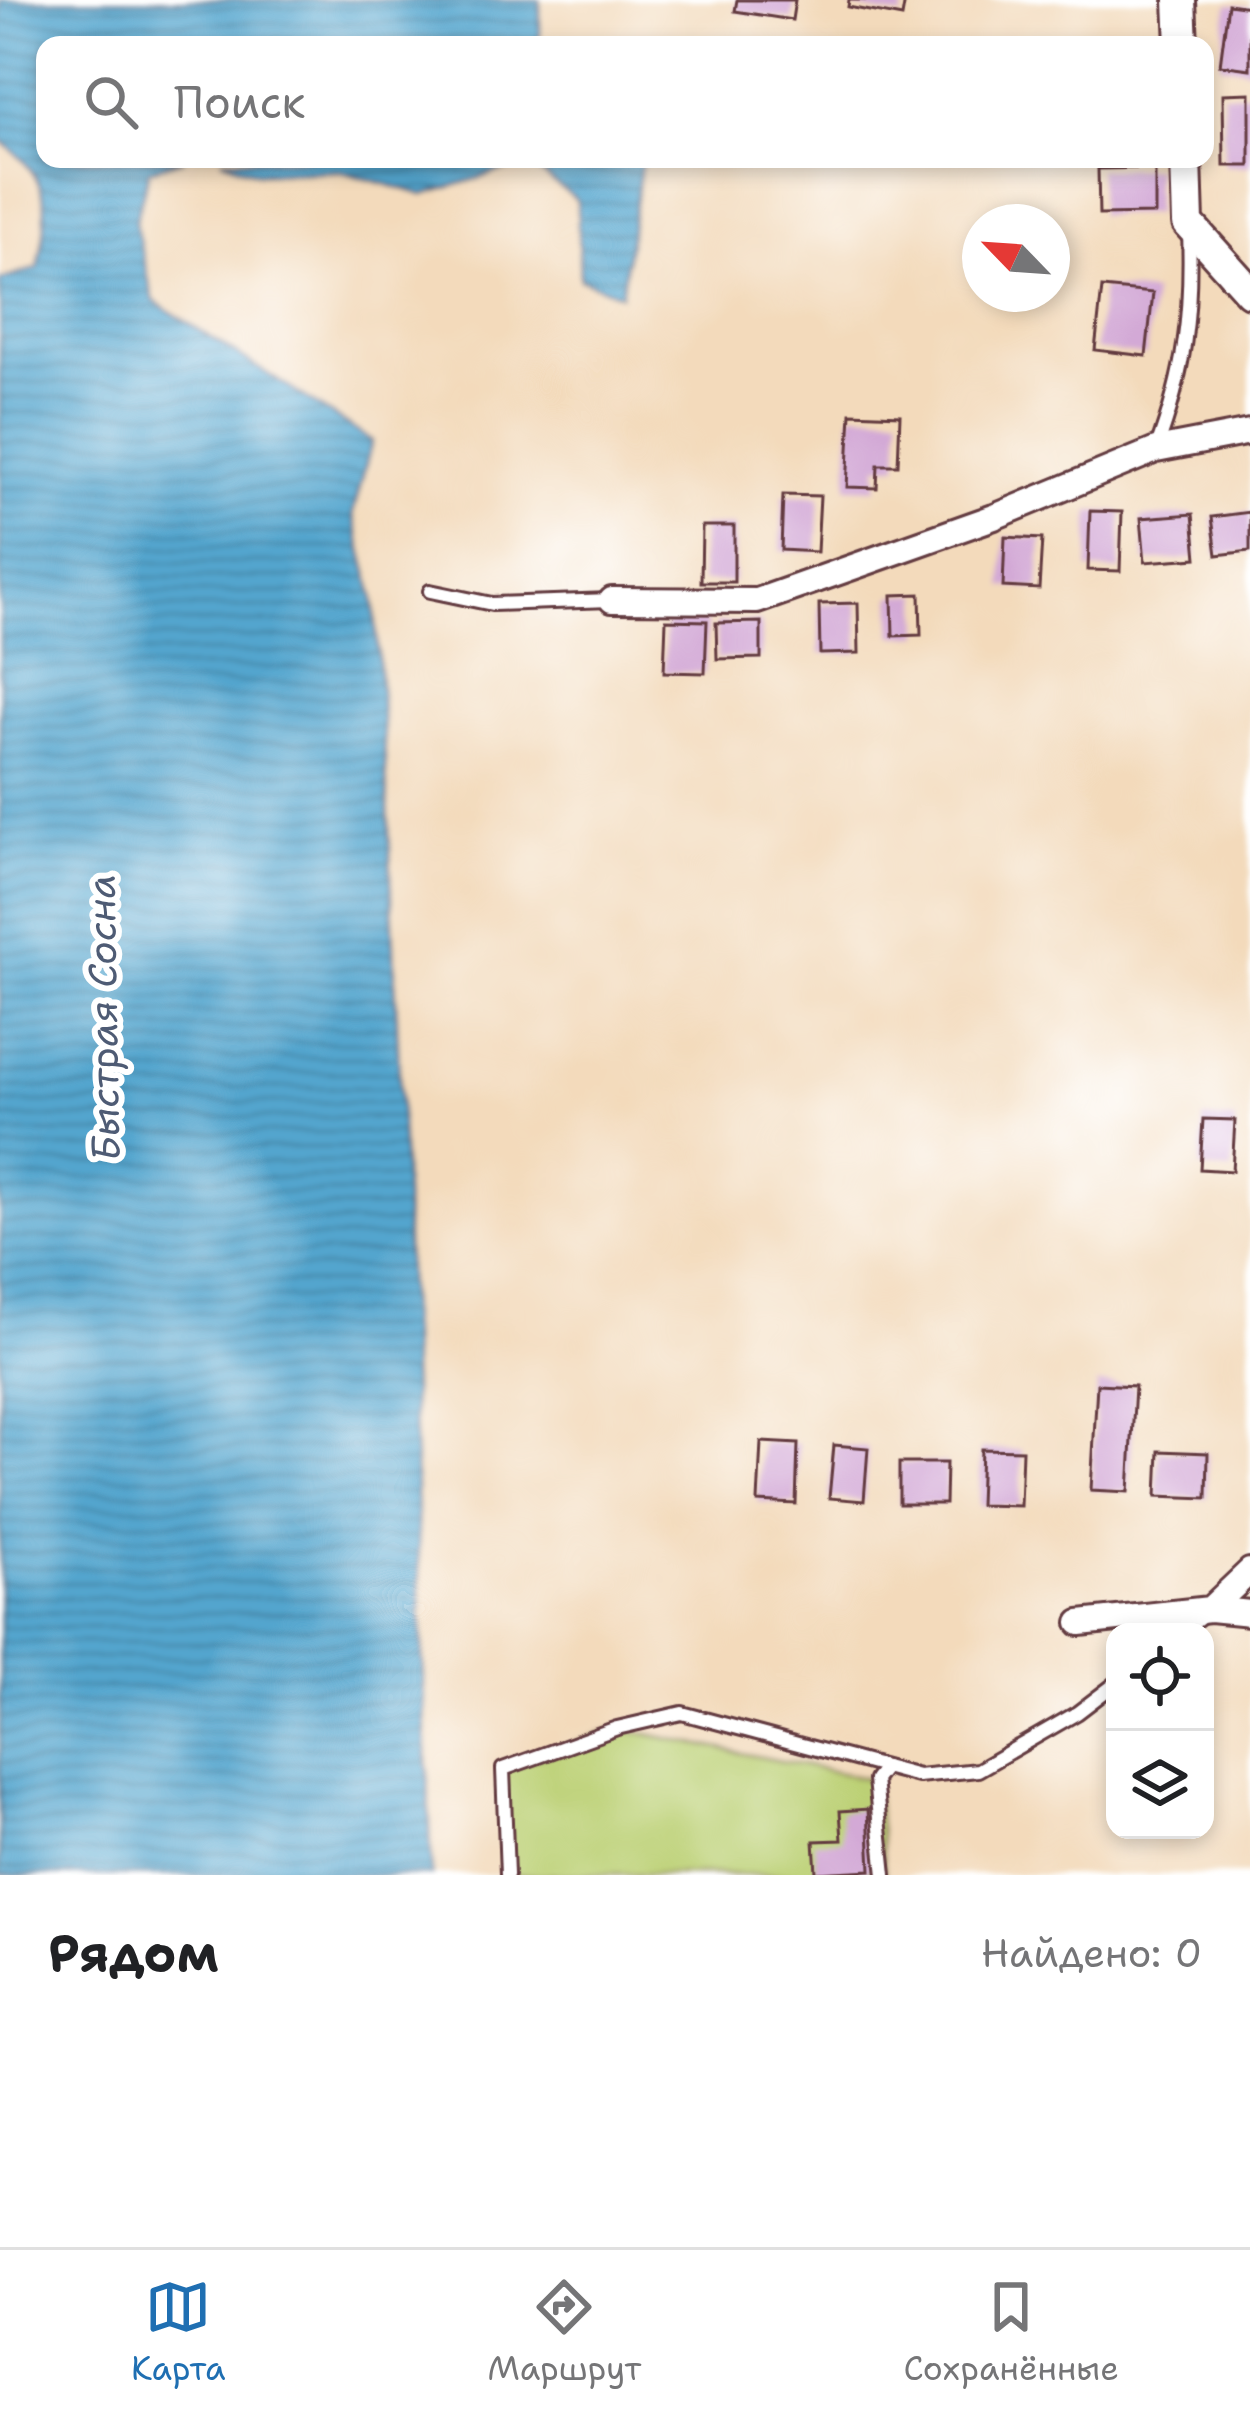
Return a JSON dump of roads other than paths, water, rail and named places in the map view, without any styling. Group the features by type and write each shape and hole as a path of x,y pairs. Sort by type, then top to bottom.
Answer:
{"street":[{"path":"1180,0 1182,36"},
{"path":"1186,168 1188,223 1250,292"},
{"path":"612,600 757,601 994,517 1156,450 1250,432"},
{"path":"1210,1609 1250,1571"},
{"path":"1080,1623 1210,1609 1250,1613"}],"lane":[{"path":"1156,450 1176,395 1192,314 1188,223"},
{"path":"430,591 492,604 612,600"},
{"path":"1192,1623 1210,1609"},
{"path":"507,1875 503,1769 617,1728 682,1713 918,1776 977,1770 1078,1713 1106,1691"},
{"path":"885,1767 875,1780 885,1875"}],"water":[{"name":"Быстрая Сосна","path":"0,0 540,0 539,36 36,36 36,168 155,168 149,170 135,223 154,301 372,441 353,513 374,596 388,802 432,1875 0,1875 0,280 38,268 45,211 30,168 0,140"},
{"path":"245,168 512,168 424,195 340,171 258,173"},
{"path":"535,168 641,168 621,294 580,279 577,200"}]}
